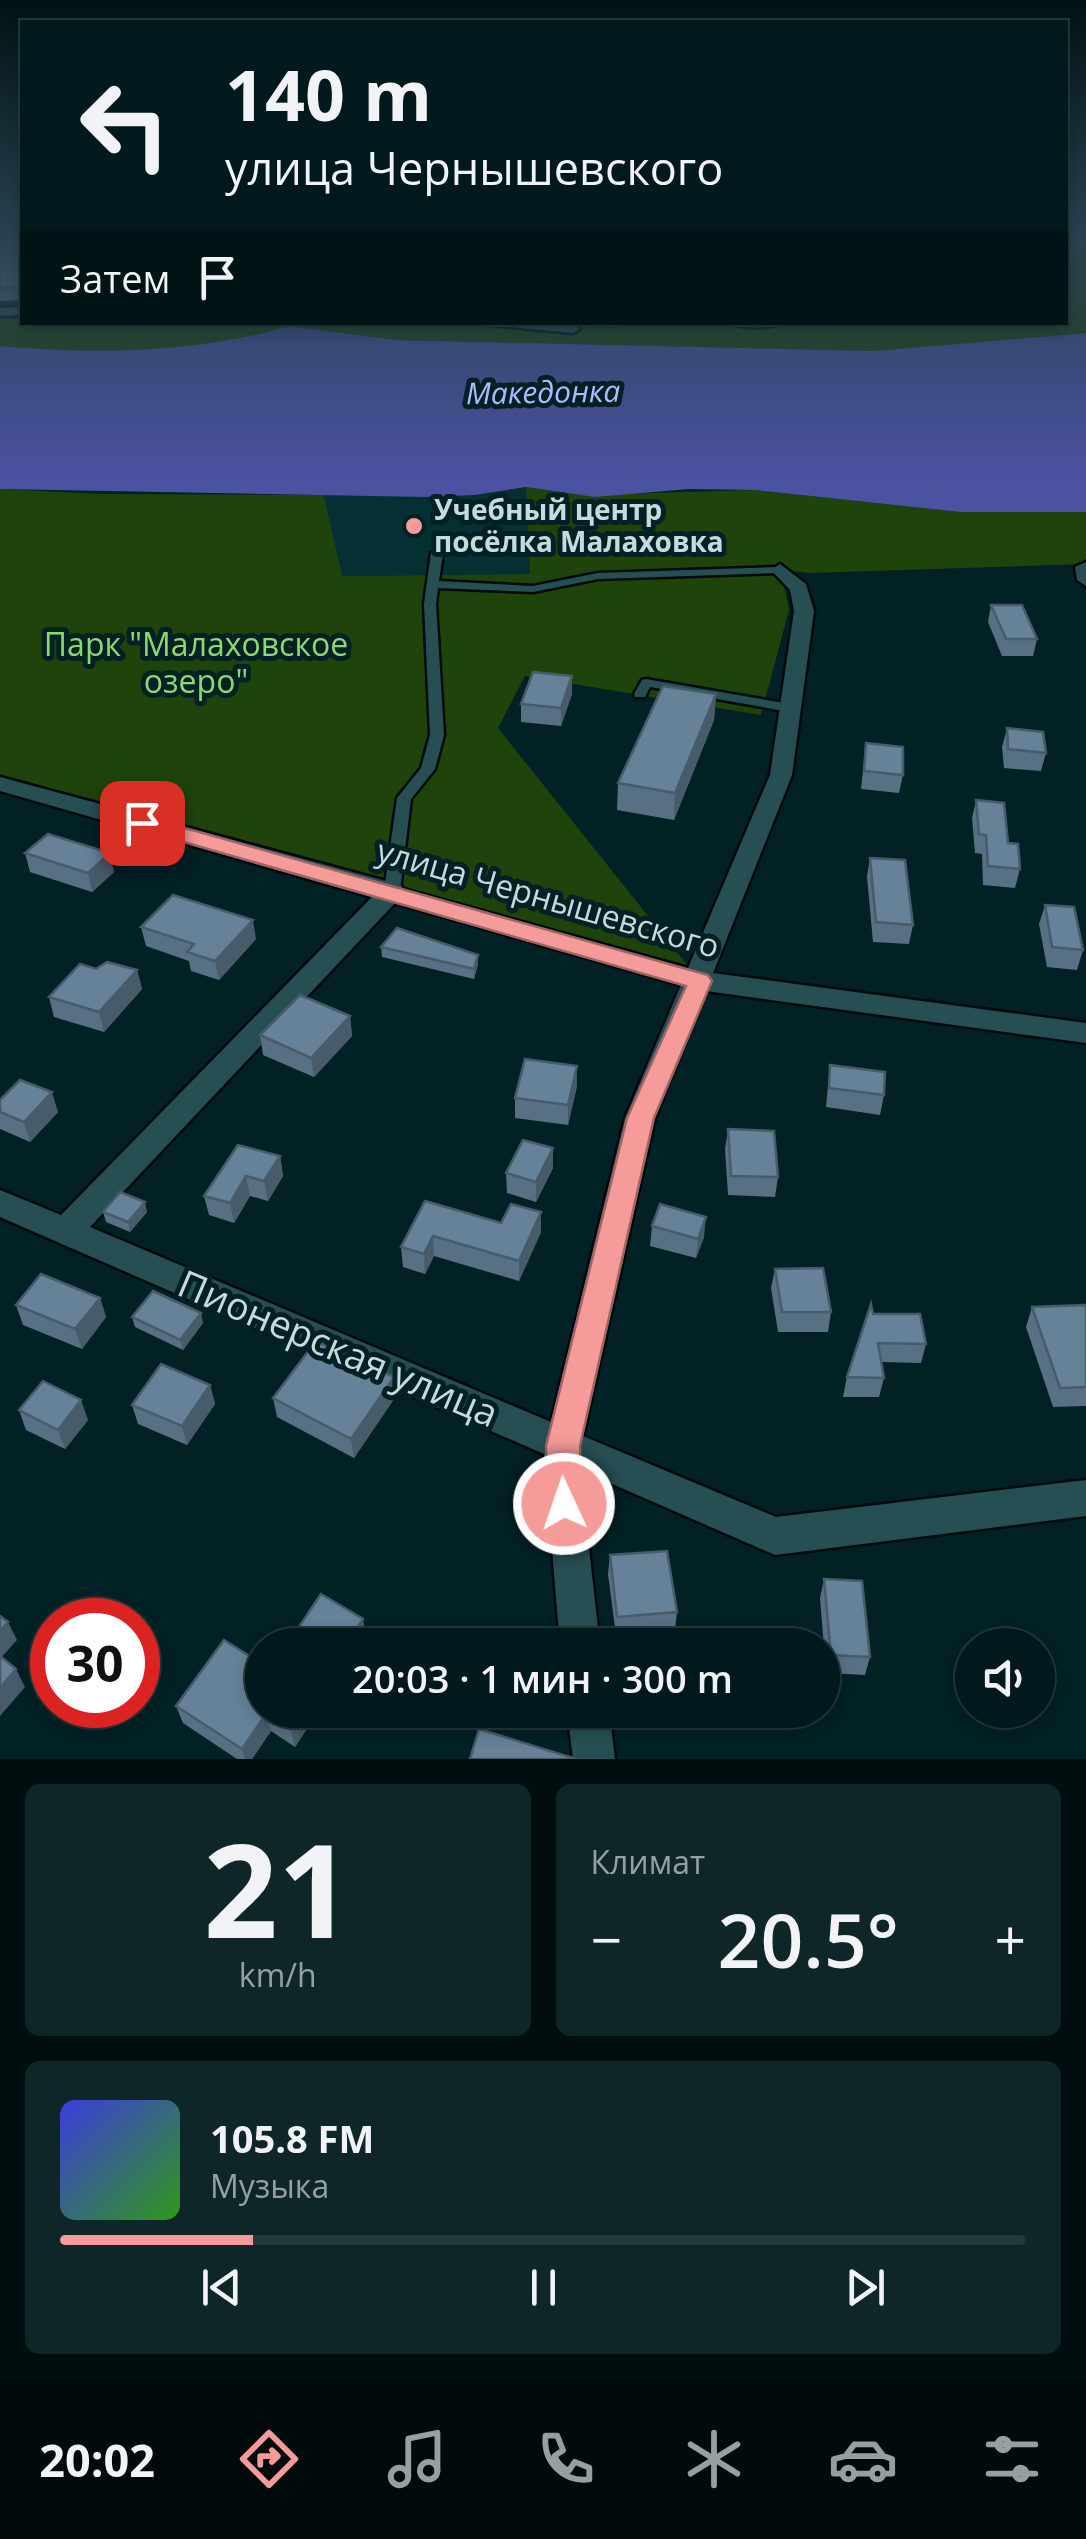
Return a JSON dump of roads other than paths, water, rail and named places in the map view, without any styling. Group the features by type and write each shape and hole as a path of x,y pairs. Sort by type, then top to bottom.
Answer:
{"street":[{"path":"512,325 573,329"},
{"path":"578,1628 561,1470 563,1446 640,1118 700,981 781,775 804,612 799,588 780,570"},
{"name":"улица Чернышевского","path":"0,784 392,891 700,981 1086,1033"},
{"path":"65,1232 392,891"},
{"name":"Пионерская улица","path":"0,1203 775,1536 1086,1498"},
{"path":"590,1728 594,1759"}],"lane":[{"path":"392,891 404,798 428,769 437,735 432,584 436,553"},
{"path":"432,584 533,590 610,576 780,570"},
{"path":"640,694 646,684 790,708"}],"water":[{"name":"Македонка","path":"291,326 395,340 875,351 1086,333 1086,512 960,512 754,490 689,489 595,497 526,487 424,497 0,489 0,346 147,350 219,342"}],"place":[{"name":"Учебный центр посёлка Малаховка","path":"414,526"}],"park label":[{"name":"Парк \"Малаховское озеро\"","path":"196,664"}]}
